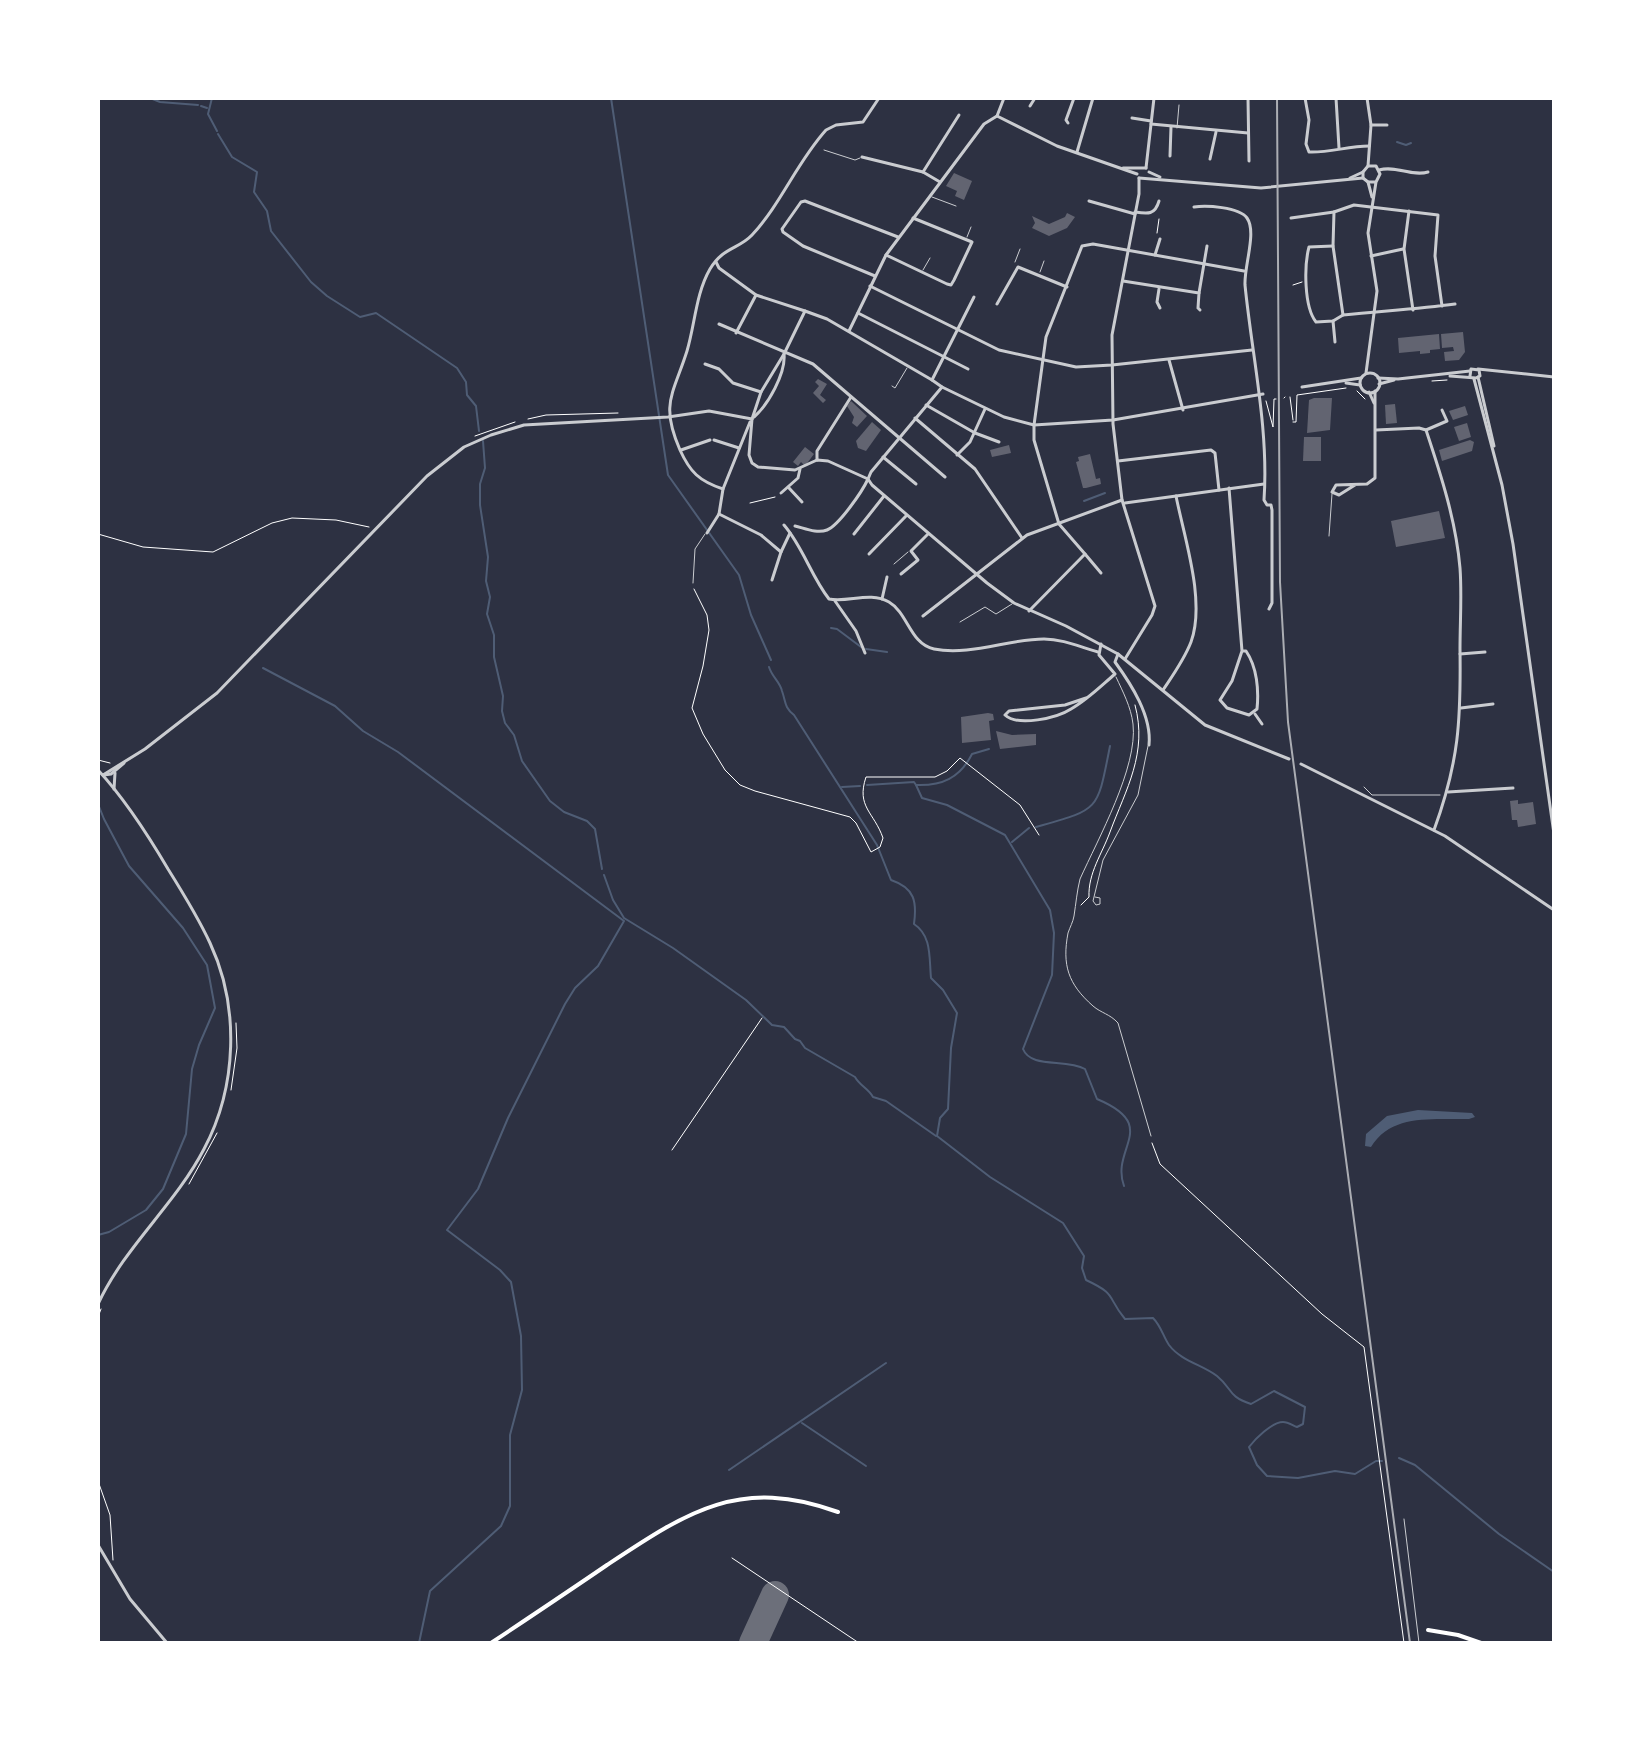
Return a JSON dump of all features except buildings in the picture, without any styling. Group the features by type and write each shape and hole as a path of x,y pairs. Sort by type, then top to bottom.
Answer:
{"main road":[{"path":"491,1643 667,1525 704,1507 747,1498 777,1498 811,1503 838,1512"},
{"path":"1428,1630 1481,1643"}],"street":[{"path":"723,489 698,478 688,466 666,417 687,351 699,296 716,261 731,247 753,234 830,127 863,122 879,98"},
{"path":"849,331 886,255 984,124 997,116 1004,98"},
{"path":"1030,106 1035,98"},
{"path":"1068,123 1066,120 1074,98"},
{"path":"1077,153 1093,100 1083,98"},
{"path":"1125,659 1155,606 1123,502 1113,420 1112,335 1147,153 1154,98"},
{"path":"1248,98 1249,161"},
{"path":"1305,98 1309,120 1307,149 1329,152 1339,148 1369,148"},
{"path":"1336,98 1339,148"},
{"path":"1346,179 1363,172 1368,166 1371,125 1367,98"},
{"path":"923,172 959,115"},
{"path":"997,116 1057,146 1163,178 1215,186 1261,188 1363,178 1368,182 1373,204"},
{"path":"1132,118 1174,128 1248,133"},
{"path":"1371,125 1387,125"},
{"path":"1170,156 1174,128"},
{"path":"1210,159 1216,132"},
{"path":"1302,387 1361,378 1366,373 1376,282 1368,233 1376,182 1380,176 1369,148"},
{"path":"862,157 923,172 940,182"},
{"path":"1368,166 1374,165"},
{"path":"1379,170 1428,172"},
{"path":"1363,172 1363,178"},
{"path":"1368,182 1376,182"},
{"path":"875,276 803,246 782,229 801,202 805,201 898,237"},
{"path":"1089,201 1148,214 1154,211 1159,201"},
{"path":"1291,218 1373,204 1438,215 1435,256 1442,306"},
{"path":"1194,207 1238,212 1246,216 1251,230 1244,271 1261,395 1264,500 1272,510 1272,603 1269,609"},
{"path":"1409,211 1404,249 1413,310"},
{"path":"1334,212 1333,246 1343,315"},
{"path":"886,255 951,285 972,242 913,218"},
{"path":"1155,255 1160,239"},
{"path":"1101,573 1059,524 1034,440 1046,337 1082,246 1093,244 1244,271"},
{"path":"1200,310 1199,293 1207,246"},
{"path":"1333,246 1309,247 1306,258 1307,299 1313,319 1333,321 1343,315 1455,304"},
{"path":"1371,256 1404,249"},
{"path":"716,261 719,268 756,295 805,311 849,331 985,409 1034,425 1113,420 1261,395"},
{"path":"997,304 1018,267 1067,287"},
{"path":"1123,281 1199,293"},
{"path":"870,286 999,350 1076,367 1253,350"},
{"path":"1159,287 1157,302 1160,308"},
{"path":"736,333 756,295"},
{"path":"932,380 974,297"},
{"path":"709,531 719,514 723,489 761,392 805,311"},
{"path":"858,313 968,369"},
{"path":"1333,321 1335,342"},
{"path":"719,324 813,364 945,477"},
{"path":"784,354 785,361 776,382 752,419 749,455 752,463 767,469 800,469 817,460 828,461 868,479 906,516 1014,603 1118,654 1205,725 1289,759"},
{"path":"1355,485 1339,495 1332,492 1336,485 1367,484 1375,478 1374,403 1379,384 1370,356"},
{"path":"1169,360 1183,410"},
{"path":"705,364 719,369 733,383 761,392"},
{"path":"1442,375 1476,375 1491,370 1554,377"},
{"path":"1378,378 1398,379 1470,371 1476,375 1513,544 1554,834"},
{"path":"1470,371 1476,375"},
{"path":"1366,373 1373,373"},
{"path":"1360,385 1361,378"},
{"path":"1379,384 1398,379"},
{"path":"1342,382 1360,385 1369,392 1374,403"},
{"path":"795,526 817,531 828,530 836,523 898,437 942,387"},
{"path":"1369,392 1375,391"},
{"path":"817,460 817,451 851,397"},
{"path":"926,405 975,433 999,442"},
{"path":"957,455 975,433 985,409"},
{"path":"1376,430 1426,430 1446,423 1442,410"},
{"path":"103,775 176,727 224,686 427,476 451,456 484,438 524,425 666,417 709,411 752,419"},
{"path":"915,418 975,469 1022,538"},
{"path":"1426,430 1448,501 1459,567 1461,708 1458,744 1448,792 1434,830"},
{"path":"681,450 712,440 739,448"},
{"path":"1117,461 1211,450 1215,453 1219,490"},
{"path":"883,457 916,484"},
{"path":"781,493 798,478 800,469"},
{"path":"923,616 1022,538 1123,502 1264,484"},
{"path":"789,488 802,502"},
{"path":"1229,488 1242,651 1232,681 1220,700 1222,705 1235,712 1255,714"},
{"path":"854,534 884,496"},
{"path":"1163,690 1182,662 1192,639 1196,618 1195,591 1176,496"},
{"path":"719,514 761,535 781,552"},
{"path":"869,554 906,516"},
{"path":"784,525 801,550 816,583 829,599 882,599 896,606 917,638 927,647 937,650 1045,639 1060,641 1098,652 1115,674 1086,698 1066,712 1011,720 1005,715 1009,711 1065,705 1086,698"},
{"path":"772,580 790,533"},
{"path":"901,574 918,560 911,551 928,534"},
{"path":"1029,611 1085,554"},
{"path":"882,599 887,577"},
{"path":"835,601 856,631 865,653"},
{"path":"1098,652 1101,644"},
{"path":"1102,658 1108,648"},
{"path":"1242,651 1249,654 1254,667 1258,703 1255,714"},
{"path":"1460,654 1485,652"},
{"path":"1118,654 1115,662 1136,696 1149,745"},
{"path":"1461,708 1493,704"},
{"path":"1255,714 1262,724"},
{"path":"103,775 115,771 127,761"},
{"path":"1301,764 1434,830 1554,910"},
{"path":"98,770 159,853 210,943 226,994 230,1053 222,1105 204,1149 185,1182 124,1259 100,1306"},
{"path":"114,789 115,771"},
{"path":"1448,792 1513,788"},
{"path":"98,1545 130,1599 167,1643"}],"lane":[{"path":"1174,128 1179,105"},
{"path":"824,150 855,160 862,157"},
{"path":"929,197 956,206"},
{"path":"966,239 971,227"},
{"path":"1015,262 1020,249"},
{"path":"922,272 930,258"},
{"path":"1039,274 1044,261"},
{"path":"892,386 895,388 908,366"},
{"path":"1329,536 1332,492"},
{"path":"693,583 696,550 709,531"},
{"path":"894,564 911,551"},
{"path":"960,622 985,607 996,614 1014,603"},
{"path":"1115,674 1128,704 1133,726 1133,753 1080,879 1074,920 1066,945 1065,969 1078,990 1095,1008 1107,1012 1118,1023 1151,1136"},
{"path":"1095,897 1103,860 1138,795 1149,745"},
{"path":"1364,787 1372,795 1440,795"},
{"path":"1404,1519 1419,1643"}],"path":[{"path":"1159,219 1157,235 1160,239"},
{"path":"1293,285 1308,280"},
{"path":"1290,397 1295,424 1299,394"},
{"path":"1266,401 1273,427 1276,399"},
{"path":"531,418 618,412 621,419"},
{"path":"488,429 515,422"},
{"path":"750,503 775,497"},
{"path":"98,534 143,547 213,552 272,523 292,518 336,520 371,527"},
{"path":"693,583 707,615 709,630 692,708 703,734 725,770 740,785 850,817 871,852 883,842 881,832 864,803 866,777 935,777 947,771 960,758 1020,805 1039,835"},
{"path":"98,760 110,762"},
{"path":"672,1150 762,1018"},
{"path":"230,1094 237,1048 235,1020"},
{"path":"188,1186 221,1125"},
{"path":"1151,1136 1160,1164 1322,1314 1362,1344 1366,1352 1404,1643"},
{"path":"98,1317 100,1306"},
{"path":"98,1481 110,1515 114,1563"},
{"path":"732,1558 859,1643"}],"water":[{"path":"1418,1110 1472,1113 1475,1117 1402,1123 1390,1128 1371,1147 1365,1146 1366,1134 1387,1116"}],"waterway":[{"path":"150,98 160,102 198,105"},
{"path":"212,98 208,114 217,131"},
{"path":"611,98 668,475 739,575 751,615 771,660"},
{"path":"201,106 207,108"},
{"path":"218,134 232,157 257,172 254,192 267,211 271,231 311,282 360,317 376,313 457,368 466,382 467,395 476,406 479,431"},
{"path":"1397,142 1411,143"},
{"path":"483,441 485,468 480,484 480,505 488,557 486,581 490,597 487,614 494,635 494,657 503,696 505,723 514,735 522,761 550,801 564,812 587,821 595,829 602,869"},
{"path":"1084,501 1105,493"},
{"path":"831,628 861,647"},
{"path":"866,649 887,652"},
{"path":"769,667 787,707 877,845 891,880 905,887 913,897 914,924 927,941 931,978 943,990 957,1013 951,1048 948,1109 940,1118 937,1136 990,1177 1063,1223 1084,1256 1082,1268 1086,1280 1107,1293 1125,1319 1153,1318 1174,1350 1217,1376 1243,1401 1251,1404 1274,1391 1305,1407 1303,1424 1297,1427 1287,1422 1274,1425 1249,1447 1257,1465 1267,1476 1298,1478 1335,1471 1355,1474 1376,1461 1382,1461"},
{"path":"263,668 335,706 363,731 398,752 624,921 598,966 575,988 565,1004 508,1118 478,1189 447,1230 511,1282 521,1336 522,1390 510,1435 510,1506 501,1526 430,1591 419,1643"},
{"path":"1036,827 1073,816 1092,804 1102,784 1110,746"},
{"path":"867,785 942,782 956,775 972,754 989,749"},
{"path":"916,785 922,798 947,805 1005,835 1050,910 1054,933 1052,975 1023,1049 1033,1059 1085,1069 1097,1099 1116,1109 1126,1119 1130,1128 1121,1172 1124,1186"},
{"path":"842,787 860,786"},
{"path":"98,804 129,866 183,928 207,965 215,1008 192,1069 186,1134 163,1189 146,1210 109,1232 98,1235"},
{"path":"1012,842 1029,828"},
{"path":"604,875 624,918 673,948 746,1000 772,1025 784,1027 805,1048 855,1077 873,1097 886,1101 936,1136"},
{"path":"729,1470 886,1363"},
{"path":"802,1423 866,1466"},
{"path":"1399,1458 1415,1465 1499,1534 1554,1572"}],"runway":[{"path":"753,1643 775,1595"}],"railway":[{"path":"1277,98 1280,582 1288,722 1410,1643"}]}
